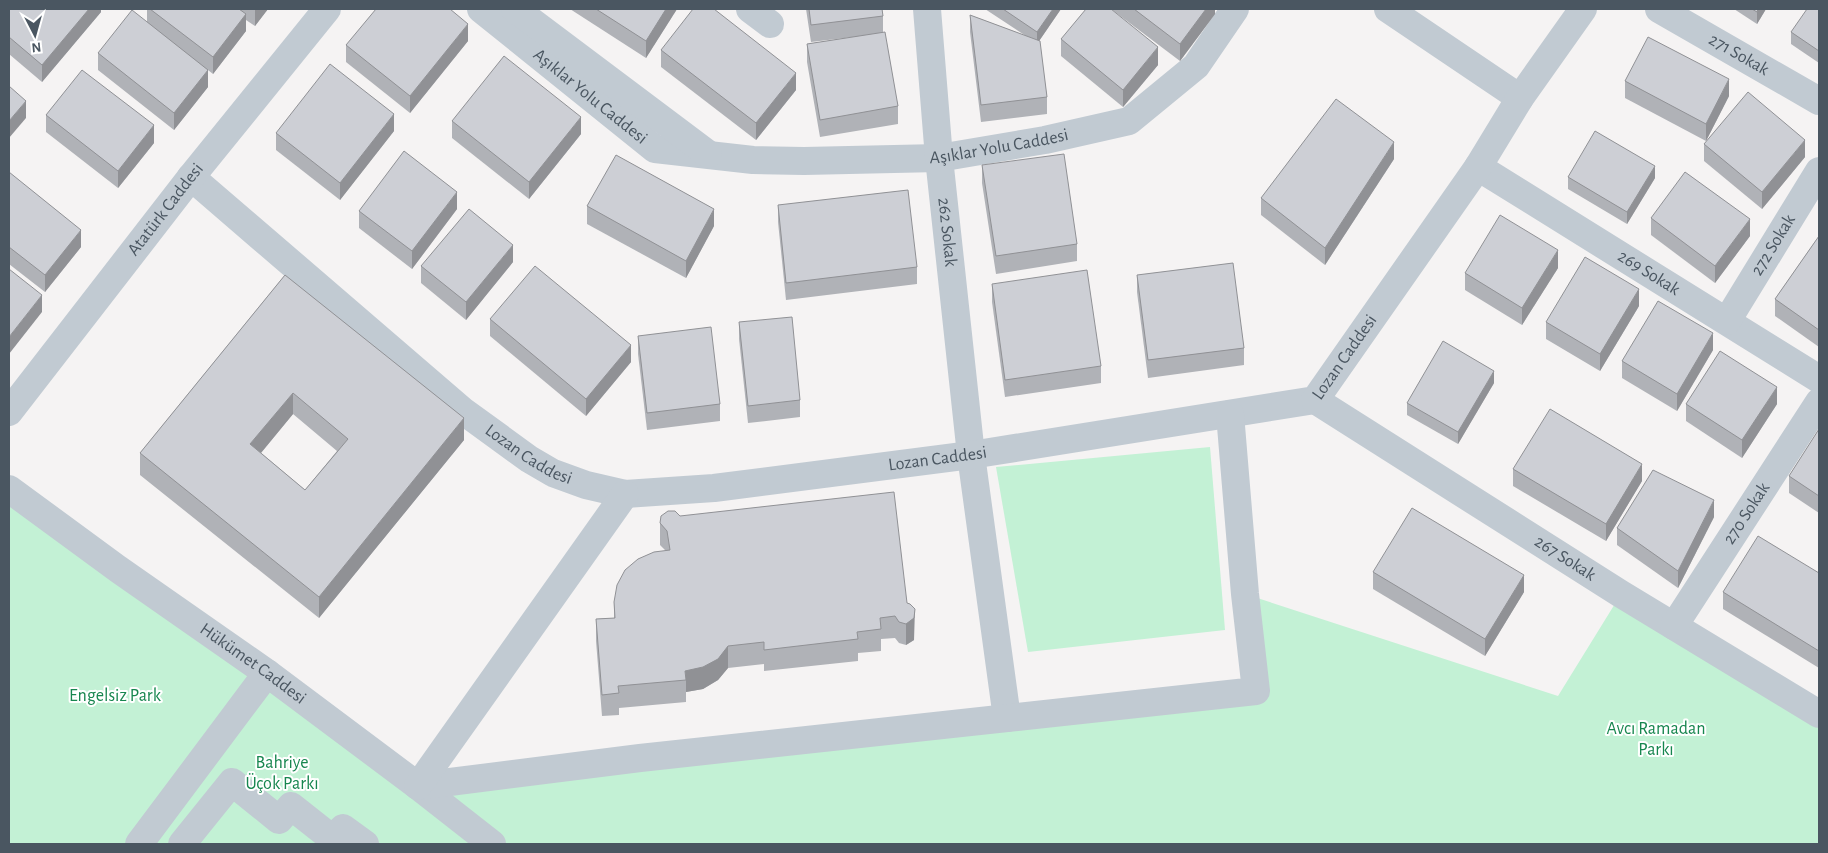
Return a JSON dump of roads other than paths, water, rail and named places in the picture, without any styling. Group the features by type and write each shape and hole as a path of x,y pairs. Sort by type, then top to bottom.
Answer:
{"street":[{"name":"Atatürk Caddesi","path":"9,412 191,177 326,9"},
{"name":"Aşıklar Yolu Caddesi","path":"481,9 655,149 753,160 804,162 939,158 1045,140 1129,121 1196,66 1235,9"},
{"name":"Aşıklar Yolu Caddesi","path":"515,9 711,156"},
{"name":"262 Sokak","path":"928,9 939,158 970,455 1007,718"},
{"path":"1388,9 1520,98"},
{"name":"Lozan Caddesi","path":"191,177 463,411 529,460 552,473 586,485 625,494 714,488 970,455 1315,400 1478,167 1520,98 1583,9"},
{"name":"271 Sokak","path":"1659,9 1819,101"},
{"name":"269 Sokak","path":"1478,167 1819,379"},
{"name":"272 Sokak","path":"1727,321 1819,171"},
{"name":"267 Sokak","path":"1315,400 1674,626 1819,714"},
{"name":"270 Sokak","path":"1674,626 1819,402"},
{"path":"418,786 640,758 1256,691 1245,594 1230,414"},
{"name":"Hükümet Caddesi","path":"9,489 118,569 267,673 492,844"},
{"path":"418,786 625,494"},
{"path":"139,844 267,673"},
{"path":"182,844 232,782 280,820 291,806 334,840 343,828 364,844"}],"park label":[{"name":"Engelsiz Park","path":"115,696"},
{"name":"Avcı Ramadan Parkı","path":"1656,740"},
{"name":"Bahriye Üçok Parkı","path":"282,773"}]}
